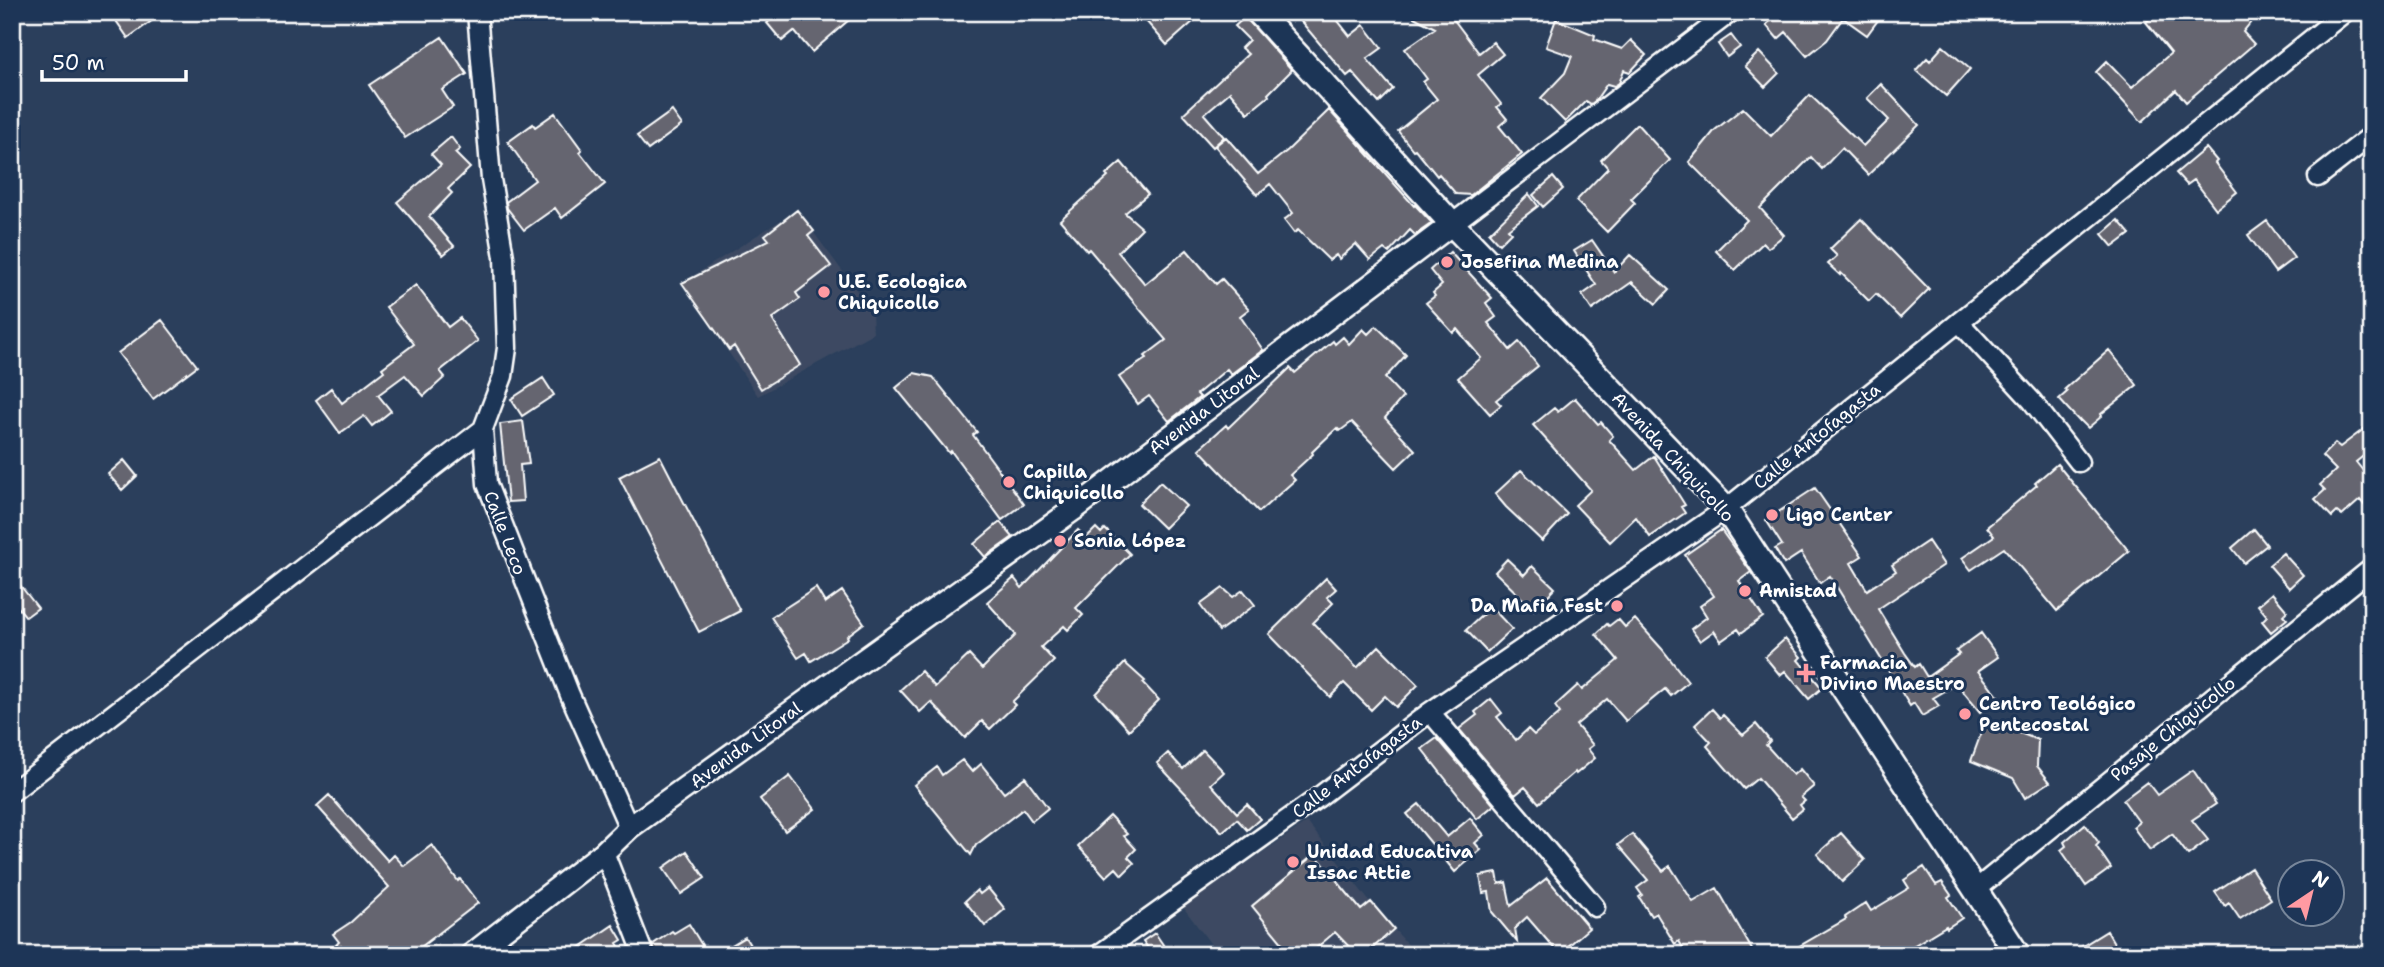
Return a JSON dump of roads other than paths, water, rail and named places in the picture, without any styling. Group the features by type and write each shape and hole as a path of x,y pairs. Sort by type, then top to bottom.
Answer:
{"main road":[{"name":"Avenida Chiquicollo","path":"1258,12 1452,224 1726,509 2018,955"}],"street":[{"name":"Calle Leco","path":"477,12 491,179 504,257 507,348 503,376 483,429 487,484 565,683 629,828"},
{"name":"Avenida Litoral","path":"471,955 604,852 629,828 1073,510 1731,12"},
{"name":"Calle Antofagasta","path":"1098,955 1316,799 1430,712 1726,509 2345,12"},
{"path":"2318,177 2372,135"},
{"path":"1959,322 2032,401 2079,462"},
{"path":"12,792 483,429"},
{"name":"Pasaje Chiquicollo","path":"1975,890 2372,568"},
{"path":"1430,712 1595,906"},
{"path":"604,852 643,955"}],"place":[{"name":"Josefina Medina","path":"1447,262"},
{"name":"U.E. Ecologica Chiquicollo","path":"824,292"},
{"name":"Capilla Chiquicollo","path":"1009,482"},
{"name":"Ligo Center","path":"1772,515"},
{"name":"Sonia López","path":"1060,541"},
{"name":"Amistad","path":"1745,591"},
{"name":"Da Mafia Fest","path":"1617,606"},
{"name":"Farmacia Divino Maestro","path":"1806,673"},
{"name":"Centro Teológico Pentecostal","path":"1965,714"},
{"name":"Unidad Educativa Issac Attie","path":"1293,862"}]}
